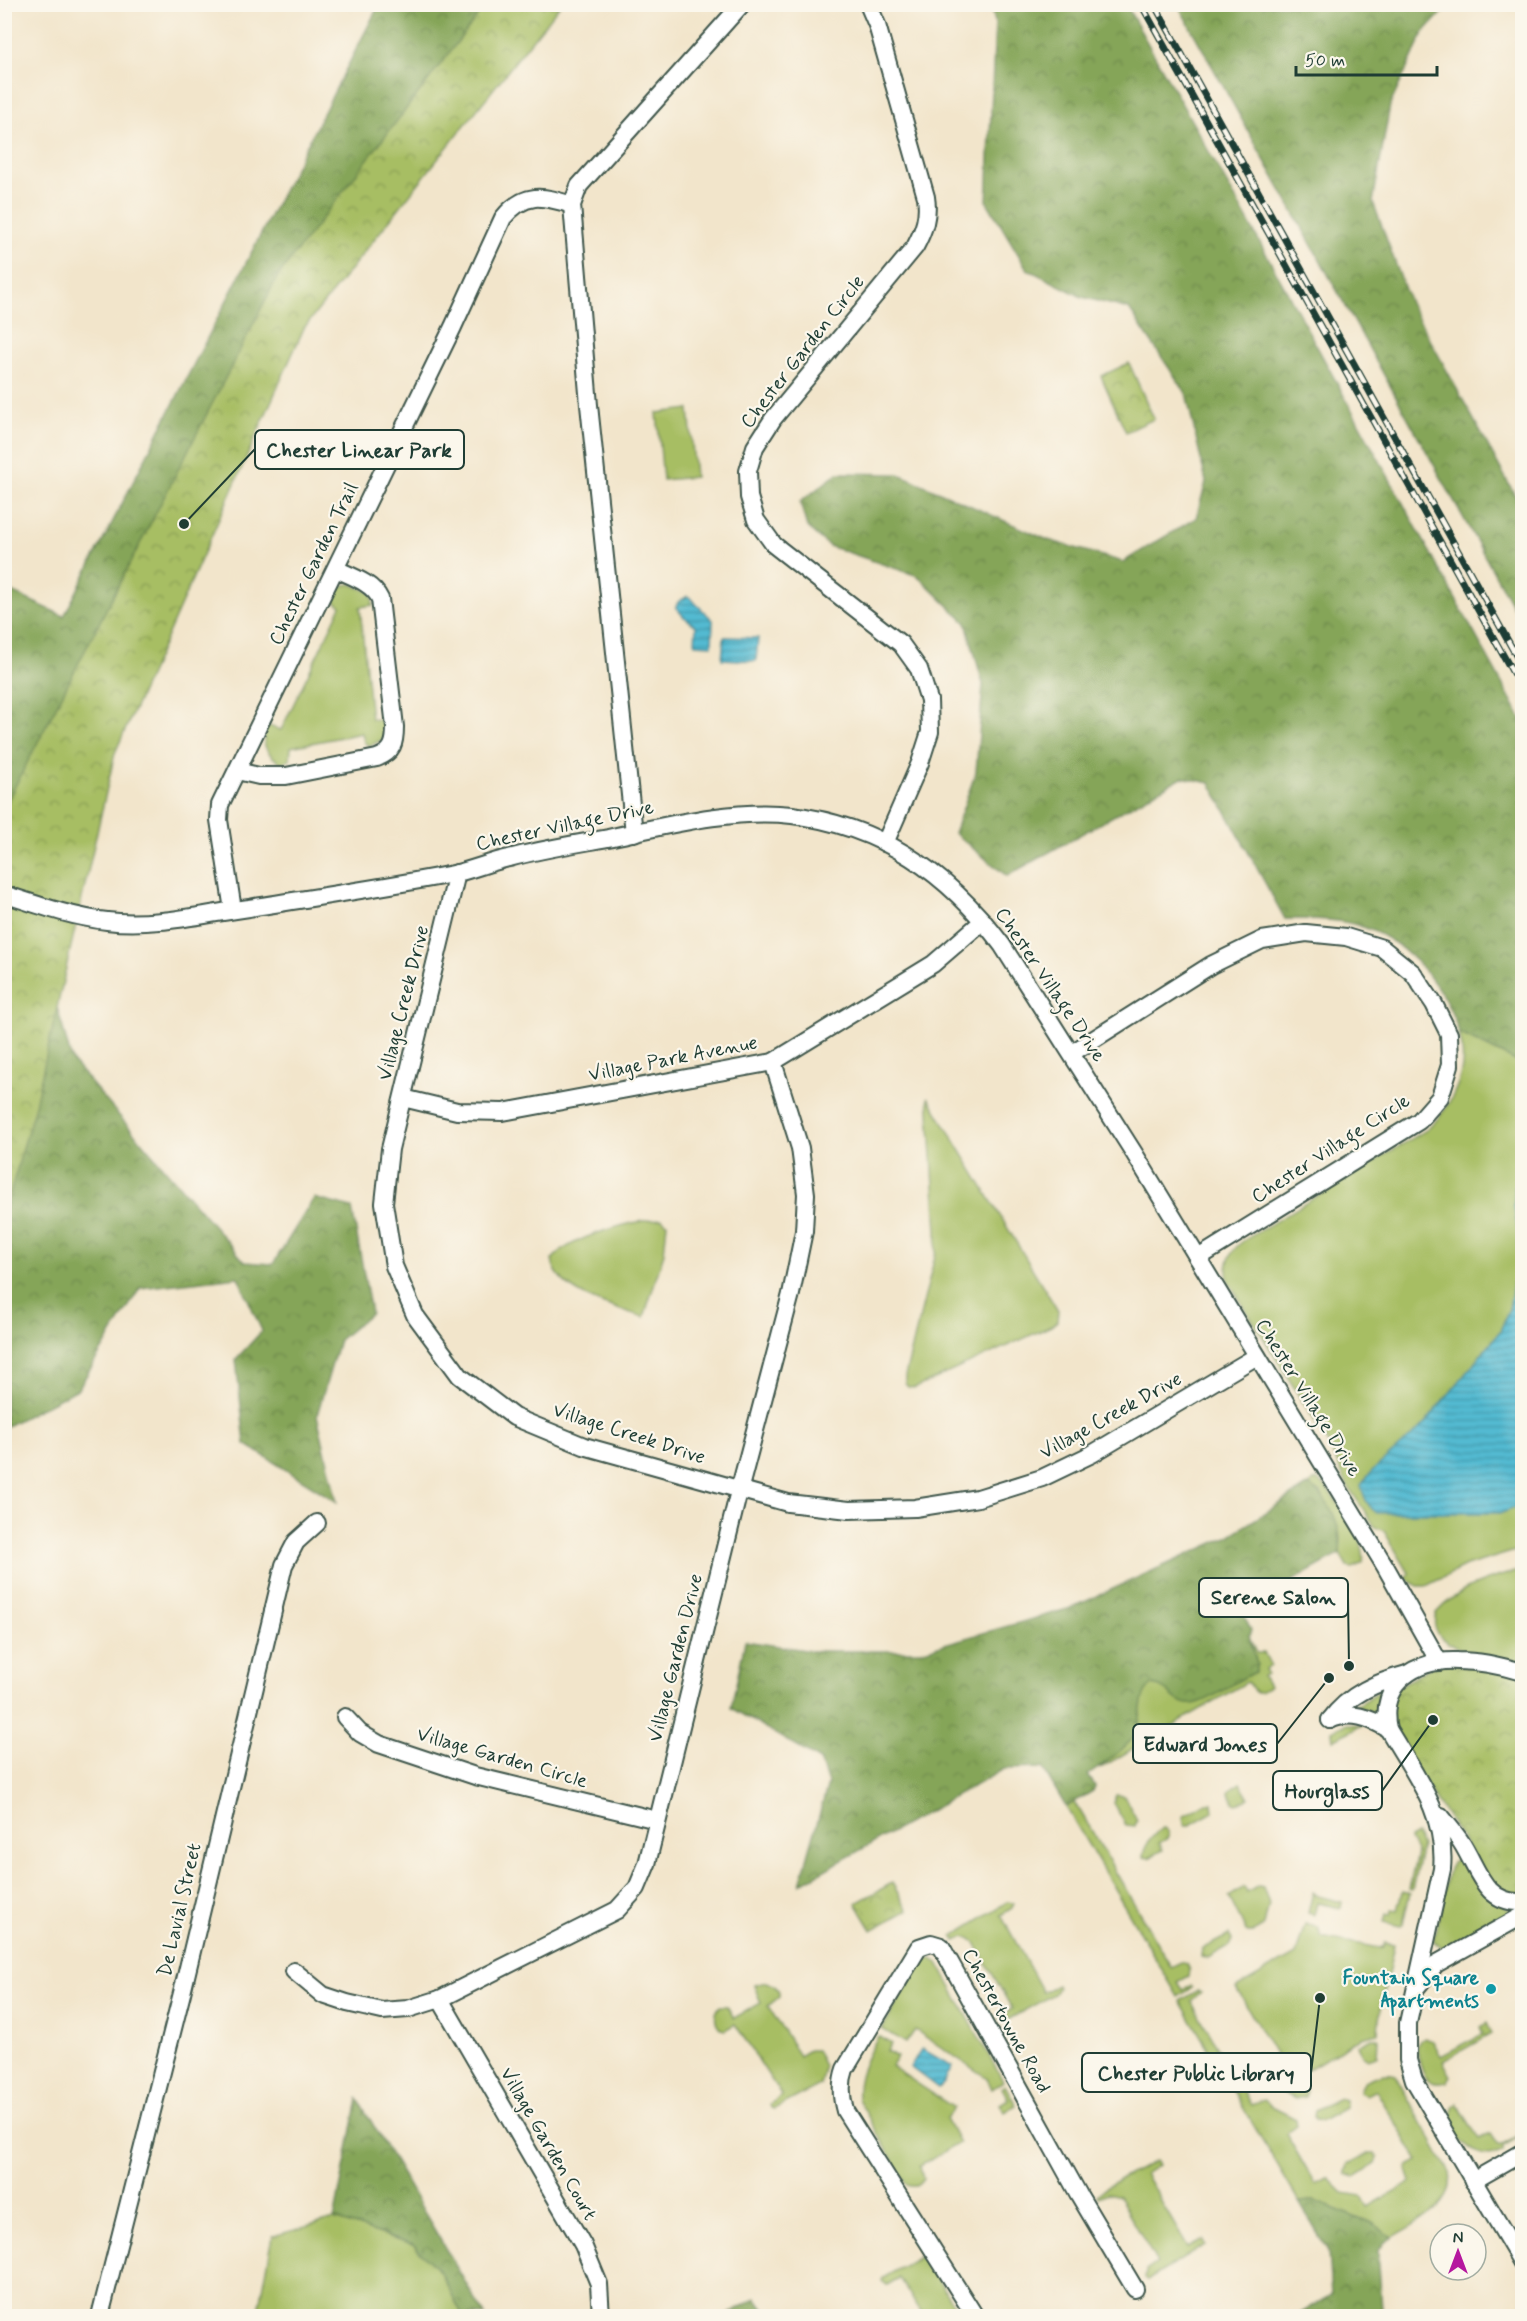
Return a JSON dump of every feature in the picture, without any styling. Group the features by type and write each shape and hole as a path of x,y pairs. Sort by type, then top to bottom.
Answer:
{"street":[{"path":"633,832 589,405 572,205 579,186 742,4"},
{"name":"Chester Garden Circle","path":"868,4 878,25 926,197 927,209 923,232 915,247 773,419 755,447 748,471 749,498 756,520 774,545 901,645 918,669 929,700 930,732 920,763 885,843"},
{"name":"Chester Garden Trail","path":"233,910 220,805 336,569 503,219 513,207 527,199 540,197 572,205"},
{"path":"237,771 259,776 286,776 377,758 387,754 393,747 395,727 380,599 377,591 371,586 336,569"},
{"name":"Chester Village Drive","path":"4,894 54,910 106,921 156,921 457,873 510,857 633,832 743,815 791,815 842,826 913,857 950,887 983,921 1002,945 1072,1053 1198,1258 1385,1566 1439,1662"},
{"name":"Village Creek Drive","path":"457,873 390,1149 384,1203 394,1266 415,1315 460,1376 514,1417 585,1446 788,1503 849,1510 915,1508 978,1498 1042,1478 1092,1454 1257,1356"},
{"name":"Village Park Avenue","path":"403,1098 457,1111 503,1113 773,1062 933,964 983,921"},
{"name":"Chester Village Circle","path":"1072,1053 1210,965 1262,940 1306,933 1346,937 1382,948 1413,973 1434,1004 1449,1034 1450,1065 1440,1097 1419,1121 1198,1258"},
{"name":"Village Garden Drive","path":"294,1971 323,1995 347,2003 382,2011 408,2009 440,1999 616,1910 637,1888 646,1864 739,1491 791,1294 804,1231 806,1194 800,1148 773,1062"},
{"name":"De Lavial Street","path":"100,2316 182,1993 284,1565 296,1542 317,1523"},
{"path":"1388,1729 1375,1721 1351,1714 1330,1720 1340,1706 1379,1682 1439,1662 1476,1662 1522,1672"},
{"path":"1410,1673 1399,1680 1391,1690 1385,1716 1388,1729 1434,1808 1461,1842 1483,1884 1502,1900 1522,1902"},
{"name":"Village Garden Circle","path":"345,1717 360,1733 411,1755 475,1776 657,1820"},
{"path":"1434,1808 1444,1845 1442,1869 1408,2023 1408,2060 1414,2080 1522,2263"},
{"path":"1414,1991 1436,1964 1522,1916"},
{"name":"Chestertowne Road","path":"975,2316 845,2111 842,2097 845,2070 919,1947 930,1942 941,1946 1079,2195 1135,2289"},
{"name":"Village Garden Court","path":"440,1999 583,2245 599,2284 601,2316"},
{"path":"1473,2181 1522,2153"}],"green space":[{"path":"379,5 486,5 278,276 5,806 5,589 64,616"},
{"path":"486,5 560,5 304,328 115,753 34,1109 5,1211 5,806 278,276"},
{"path":"991,5 1126,5 1247,219 1522,720 1522,1064 1459,1033 1445,999 1435,983 1410,955 1380,934 1344,922 1285,919 1210,783 1182,777 1007,876 954,833 976,772 983,684 966,623 918,576 829,546 807,527 800,502 838,473 899,474 1048,540 1123,562 1196,518 1206,482 1186,393 1129,309 1082,297 1027,269 987,202 995,22"},
{"path":"1178,5 1449,5 1424,32 1390,105 1373,202 1410,303 1522,508 1522,623"},
{"path":"1129,363 1154,419 1126,432 1101,376"},
{"path":"689,409 695,477 663,480 657,413"},
{"path":"351,584 372,593 373,605 360,607 371,719 387,720 387,730 382,740 369,746 364,742 362,733 291,747 290,760 281,763 271,756 264,743 266,725 281,730 341,606 330,598 330,593 339,586"},
{"path":"57,1007 72,1061 245,1262 273,1264 314,1198 352,1208 371,1313 339,1340 317,1415 337,1502 245,1444 236,1359 262,1331 238,1277 140,1288 78,1389 5,1427 5,1211 34,1109"},
{"path":"1459,1033 1522,1064 1522,1533 1518,1534 1519,1547 1515,1551 1466,1566 1426,1586 1418,1586 1406,1578 1409,1573 1384,1531 1375,1527 1347,1485 1326,1439 1228,1281 1227,1269 1231,1254 1243,1241 1428,1129 1445,1109 1461,1073 1462,1046"},
{"path":"928,1097 1058,1311 1057,1321 1051,1326 915,1388 908,1387 905,1383 905,1376 936,1252 937,1231"},
{"path":"662,1219 667,1223 664,1253 644,1317 604,1304 576,1291 557,1272 552,1260 572,1244 619,1226"},
{"path":"1318,1479 1348,1518 1360,1542 1363,1562 1352,1569 1347,1566 1340,1554 1341,1537 1321,1493 1309,1485"},
{"path":"1309,1485 1324,1499 1334,1515 1339,1534 1340,1554 1241,1610 1251,1629 1249,1636 1257,1664 1255,1672 1204,1701 1188,1704 1179,1701 1158,1686 1152,1685 1142,1702 1136,1734 1114,1756 1088,1775 1095,1786 1093,1791 1066,1807 1043,1768 1004,1769 800,1884 828,1784 820,1760 731,1708 745,1641 812,1651 920,1651 1071,1608 1229,1536"},
{"path":"1522,1570 1522,1661 1465,1650 1451,1645 1441,1637 1435,1627 1436,1613 1445,1604 1476,1585"},
{"path":"1252,1642 1257,1653 1264,1653 1271,1666 1265,1670 1267,1674 1263,1676 1269,1687 1255,1692 1247,1682 1170,1727 1175,1739 1171,1744 1165,1743 1159,1733 1099,1769 1135,1735 1143,1693 1152,1685 1163,1687 1179,1701 1255,1672"},
{"path":"1439,1662 1522,1673 1522,1902 1502,1900 1389,1729 1391,1691"},
{"path":"1385,1688 1378,1701 1378,1714 1355,1706"},
{"path":"1347,1724 1362,1725 1333,1740 1332,1731"},
{"path":"1240,1783 1249,1798 1237,1804 1234,1803 1229,1793"},
{"path":"1116,1795 1124,1796 1137,1820 1135,1826 1126,1825 1113,1803"},
{"path":"1075,1802 1171,1967 1181,1962 1187,1964 1190,1970 1189,1976 1178,1982 1183,1990 1191,1986 1192,1988 1178,1997 1066,1807"},
{"path":"1206,1803 1212,1803 1213,1812 1190,1825 1185,1825 1183,1818 1185,1815"},
{"path":"1163,1828 1169,1833 1168,1838 1159,1843 1163,1850 1149,1858 1143,1857 1150,1841"},
{"path":"1416,1834 1422,1846 1412,1890 1409,1889 1417,1853 1409,1838"},
{"path":"1457,1859 1462,1861 1511,1912 1443,1949 1433,1941 1449,1869 1452,1862"},
{"path":"892,1883 908,1910 872,1930 856,1903"},
{"path":"1258,1886 1263,1887 1269,1904 1264,1925 1255,1931 1248,1932 1229,1897 1244,1887 1247,1893"},
{"path":"1403,1891 1410,1893 1403,1924 1400,1926 1384,1922 1386,1914 1390,1915 1391,1909 1398,1910"},
{"path":"1313,1892 1318,1896 1342,1902 1341,1908 1317,1903 1314,1915 1308,1913"},
{"path":"1007,1902 1014,1903 1012,1908 1001,1915 1043,1992 1057,1985 1058,1988 1054,1994 1001,2022 999,2017 1012,2009 974,1941 964,1937 955,1941 953,1936"},
{"path":"1305,1924 1318,1927 1321,1937 1380,1948 1385,1943 1394,1945 1378,2033 1362,2037 1290,2080 1236,1988 1296,1954"},
{"path":"1229,1935 1232,1940 1229,1946 1208,1958 1201,1956 1202,1949"},
{"path":"925,1959 932,1959 938,1963 1003,2081 992,2089 987,2078 915,2030 906,2043 882,2029 921,1962"},
{"path":"766,1982 779,1991 779,1997 768,2006 799,2056 809,2050 816,2050 824,2066 820,2085 774,2109 770,2104 782,2096 735,2024 725,2030 721,2029 716,2018 720,2006 727,2006 734,2018 761,2003 754,1985"},
{"path":"1197,1991 1201,1992 1191,2001 1251,2105 1264,2100 1296,2119 1297,2126 1286,2134 1315,2184 1328,2178 1343,2193 1362,2196 1368,2207 1411,2182 1408,2166 1418,2161 1376,2090 1366,2095 1359,2092 1361,2086 1369,2079 1390,2074 1395,2075 1450,2173 1450,2185 1441,2204 1422,2219 1392,2237 1374,2225 1315,2201 1299,2202 1180,2001"},
{"path":"1486,2023 1491,2034 1443,2061 1451,2076 1447,2082 1435,2083 1424,2075 1417,2047 1420,2040 1425,2038 1433,2041 1441,2056 1483,2034 1480,2027"},
{"path":"878,2036 891,2044 887,2051 897,2057 891,2066 954,2108 946,2118 959,2143 920,2166 923,2179 918,2185 907,2185 858,2099 861,2074"},
{"path":"1372,2038 1378,2038 1377,2056 1368,2059 1362,2055 1358,2045"},
{"path":"1301,2079 1307,2091 1305,2097 1295,2099 1282,2092 1279,2085 1282,2081 1286,2087"},
{"path":"1005,2085 1016,2105 1005,2112 1000,2104 1008,2099 1002,2088"},
{"path":"1339,2098 1345,2100 1345,2108 1322,2121 1315,2120 1315,2110"},
{"path":"358,2099 485,2316 463,2316 441,2273 413,2244 334,2219"},
{"path":"1457,2103 1479,2139 1491,2134 1499,2146 1522,2133 1522,2135 1503,2146 1503,2151 1492,2155 1480,2154 1470,2149 1454,2132 1451,2122 1452,2112"},
{"path":"1369,2153 1375,2153 1378,2158 1376,2164 1355,2177 1347,2175 1348,2164"},
{"path":"1155,2161 1158,2165 1145,2174 1188,2248 1203,2240 1205,2245 1148,2280 1145,2278 1146,2271 1157,2263 1119,2196 1108,2193 1098,2197 1097,2195 1109,2185"},
{"path":"1315,2201 1374,2225 1392,2237 1378,2250 1382,2308 1373,2316 1296,2316 1331,2295 1328,2251 1299,2202"},
{"path":"334,2219 413,2244 441,2273 463,2316 258,2316 273,2236"},
{"path":"921,2256 961,2316 924,2316 899,2278 887,2285 882,2281 883,2278"},
{"path":"756,2298 769,2316 726,2316"}],"water":[{"path":"688,596 713,620 712,645 695,644 696,626 676,607 678,602"},
{"path":"724,637 758,638 756,661 722,659"},
{"path":"1522,1166 1522,1505 1502,1513 1377,1513 1366,1501 1361,1485 1372,1471 1422,1427 1500,1331 1509,1309 1518,1256 1518,1232 1514,1206 1515,1186"},
{"path":"922,2049 952,2066 944,2082 938,2088 910,2067"}],"railway":[{"path":"1141,4 1522,689"},
{"path":"1154,4 1522,666"}],"place":[{"name":"Chester Linear Park","path":"184,524"},
{"name":"Serene Salon","path":"1349,1666"},
{"name":"Edward Jones","path":"1329,1678"},
{"name":"Hourglass","path":"1433,1720"},
{"name":"Fountain Square Apartments","path":"1491,1989"},
{"name":"Chester Public Library","path":"1320,1998"}]}
